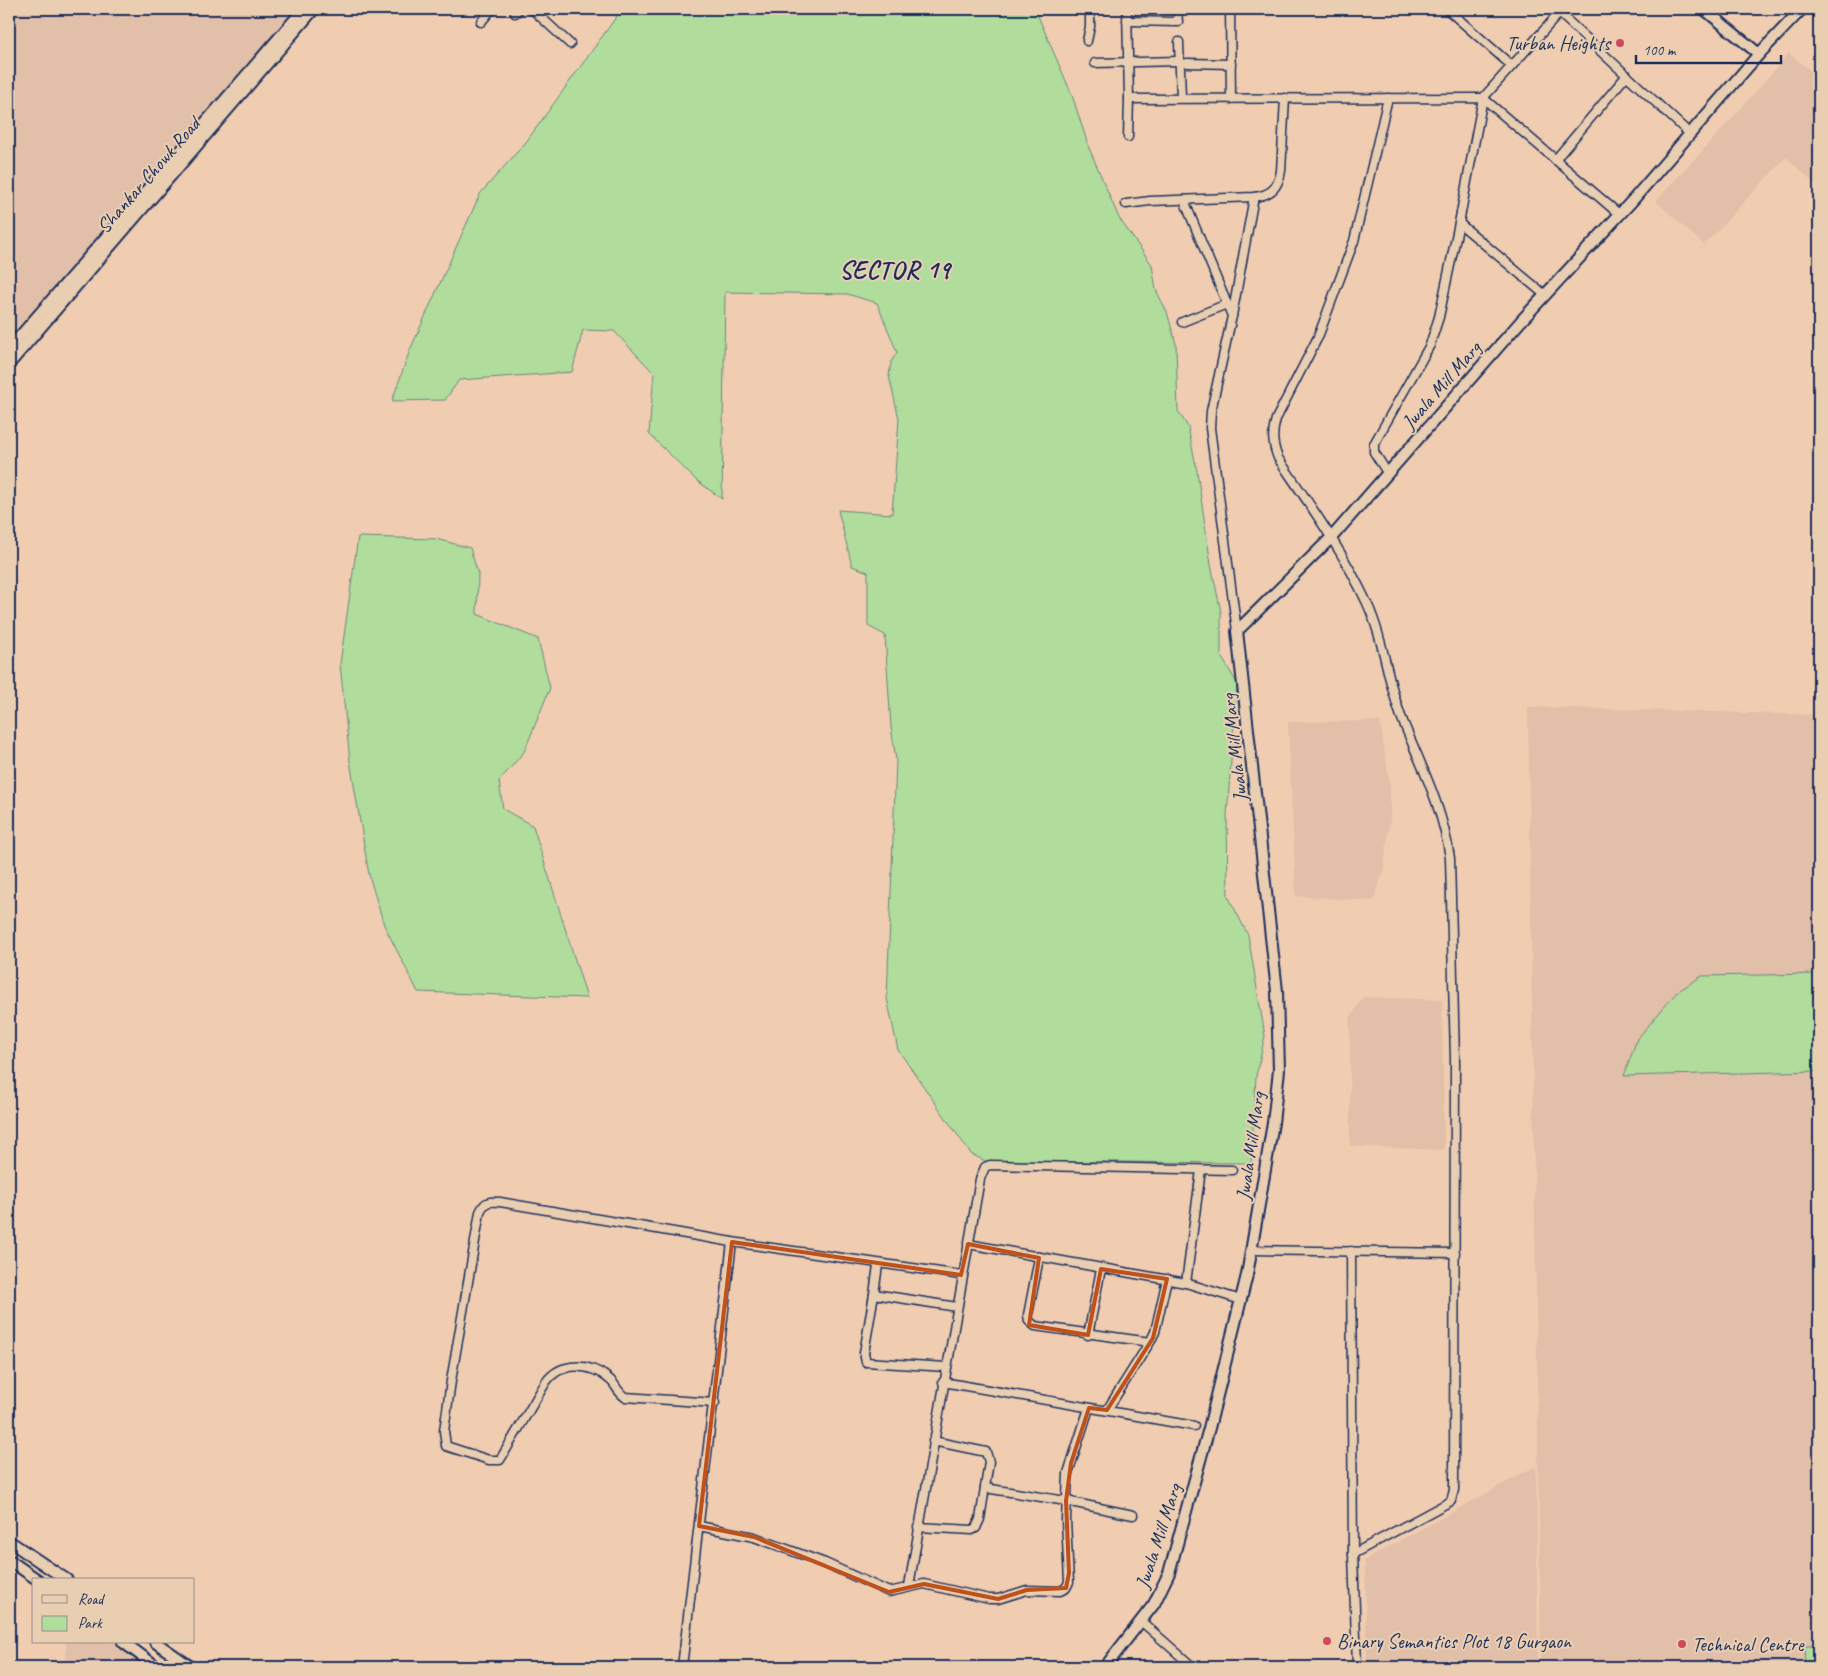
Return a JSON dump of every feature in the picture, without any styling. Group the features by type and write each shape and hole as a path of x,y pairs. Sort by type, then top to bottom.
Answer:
{"street":[{"name":"Shankar Chowk Road","path":"9,349 304,9"},
{"name":"Shankar Chowk Road","path":"9,364 314,9"},
{"path":"481,22 492,9"},
{"path":"532,9 570,44"},
{"path":"1087,41 1090,26 1090,9"},
{"path":"1127,9 1128,137"},
{"path":"1127,21 1178,22 1178,9"},
{"path":"1231,99 1230,9 1247,9"},
{"path":"1447,9 1512,66"},
{"path":"1704,9 1760,54"},
{"name":"Jwala Mill Marg","path":"1105,1667 1142,1622 1154,1604 1169,1573 1241,1300 1252,1250 1273,1123 1279,1070 1277,991 1259,810 1237,631 1332,537 1545,295 1632,201 1760,54 1802,9"},
{"path":"1388,474 1374,452 1374,444 1430,345 1439,317 1483,98 1559,10 1690,134"},
{"path":"1179,42 1183,62 1181,98"},
{"path":"1095,64 1183,62 1231,64"},
{"path":"1556,160 1627,75"},
{"path":"1126,204 1254,197 1263,196 1274,191 1279,182 1285,98"},
{"path":"1352,1554 1451,1501 1453,1496 1455,1253 1453,945 1450,858 1446,829 1435,795 1394,695 1381,640 1367,603 1332,537 1278,458 1273,445 1272,432 1276,418 1318,337 1354,241 1388,98"},
{"path":"1129,99 1483,98 1619,214"},
{"path":"1237,631 1210,428 1211,411 1232,316 1254,197"},
{"path":"1184,200 1232,316"},
{"path":"1459,223 1545,295"},
{"path":"1182,322 1227,304"},
{"path":"909,1586 961,1275 981,1173 990,1164 1232,1170"},
{"path":"1186,1283 1201,1170"},
{"path":"715,1403 625,1396 609,1379 594,1370 584,1367 565,1368 555,1371 546,1382 500,1460 488,1460 446,1446 444,1440 450,1382 480,1212 484,1204 489,1201 500,1202 732,1242 878,1265 961,1275"},
{"path":"682,1667 715,1403 732,1242"},
{"path":"968,1244 1167,1279 1241,1300"},
{"path":"1252,1250 1455,1253"},
{"path":"1351,1251 1352,1554 1357,1667"},
{"path":"1039,1258 1028,1315 1030,1324 1088,1335 1150,1342"},
{"path":"878,1265 864,1353 866,1362 946,1368"},
{"path":"1088,1335 1102,1268"},
{"path":"1107,1410 1155,1332 1167,1279"},
{"path":"874,1294 957,1307"},
{"path":"943,1382 1194,1426"},
{"path":"699,1526 770,1542 889,1592 901,1591 909,1586 924,1584 989,1599 1005,1598 1027,1590 1054,1591 1066,1588 1069,1573 1066,1501 1068,1473 1089,1408"},
{"path":"918,1527 968,1530 976,1528 980,1519 989,1462 986,1452 933,1441"},
{"path":"985,1488 1066,1501 1133,1515"},
{"path":"9,1541 63,1578"},
{"path":"9,1560 35,1578"},
{"path":"1142,1622 1193,1667"},
{"path":"126,1644 157,1667"},
{"path":"158,1644 191,1667"}],"highlighted area":[{"path":"732,1242 961,1275 968,1244 1039,1258 1029,1325 1088,1335 1101,1269 1167,1279 1153,1338 1107,1410 1089,1408 1071,1463 1066,1501 1069,1573 1066,1588 1027,1590 998,1599 924,1584 889,1592 754,1537 699,1526"}],"shaded area":[{"path":"9,9 301,9 9,348"},
{"path":"1789,53 1819,78 1819,188 1786,157 1704,245 1656,201 1738,112"},
{"path":"1528,707 1819,715 1819,1667 1541,1667"},
{"path":"1380,721 1390,787 1390,820 1383,873 1373,901 1296,896 1288,722"},
{"path":"1363,997 1442,1000 1444,1150 1350,1146 1350,1019"},
{"path":"1536,1466 1538,1667 1367,1667 1365,1560"},
{"path":"66,1644 117,1644 151,1667 66,1667"}],"green space":[{"path":"622,9 1035,9 1072,95 1089,148 1119,218 1152,265 1156,290 1167,312 1176,344 1178,411 1188,427 1197,471 1211,565 1221,612 1221,656 1237,683 1227,814 1228,896 1248,935 1265,1036 1256,1076 1251,1163 985,1161 971,1154 898,1050 887,998 896,760 891,727 885,635 868,626 868,572 852,566 838,510 892,514 899,419 889,376 891,362 897,352 877,303 847,294 725,292 722,499 696,480 649,434 654,373 614,331 583,330 572,372 459,380 445,400 392,401 410,350 480,194 526,142"},
{"path":"358,537 436,539 470,548 478,574 477,614 538,639 550,688 524,752 499,781 503,809 533,826 587,998 418,992 384,925 369,875 350,761 340,664"},
{"path":"1819,974 1819,1071 1624,1076 1637,1039 1677,992 1702,976"},
{"path":"1805,1646 1819,1646 1819,1667 1806,1667"}],"place":[{"name":"Turban Heights","path":"1620,43"},
{"name":"Binary Semantics Plot 18 Gurgaon","path":"1327,1641"},
{"name":"Technical Centre","path":"1682,1644"}],"district":[{"name":"SECTOR 19","path":"895,269"}]}
